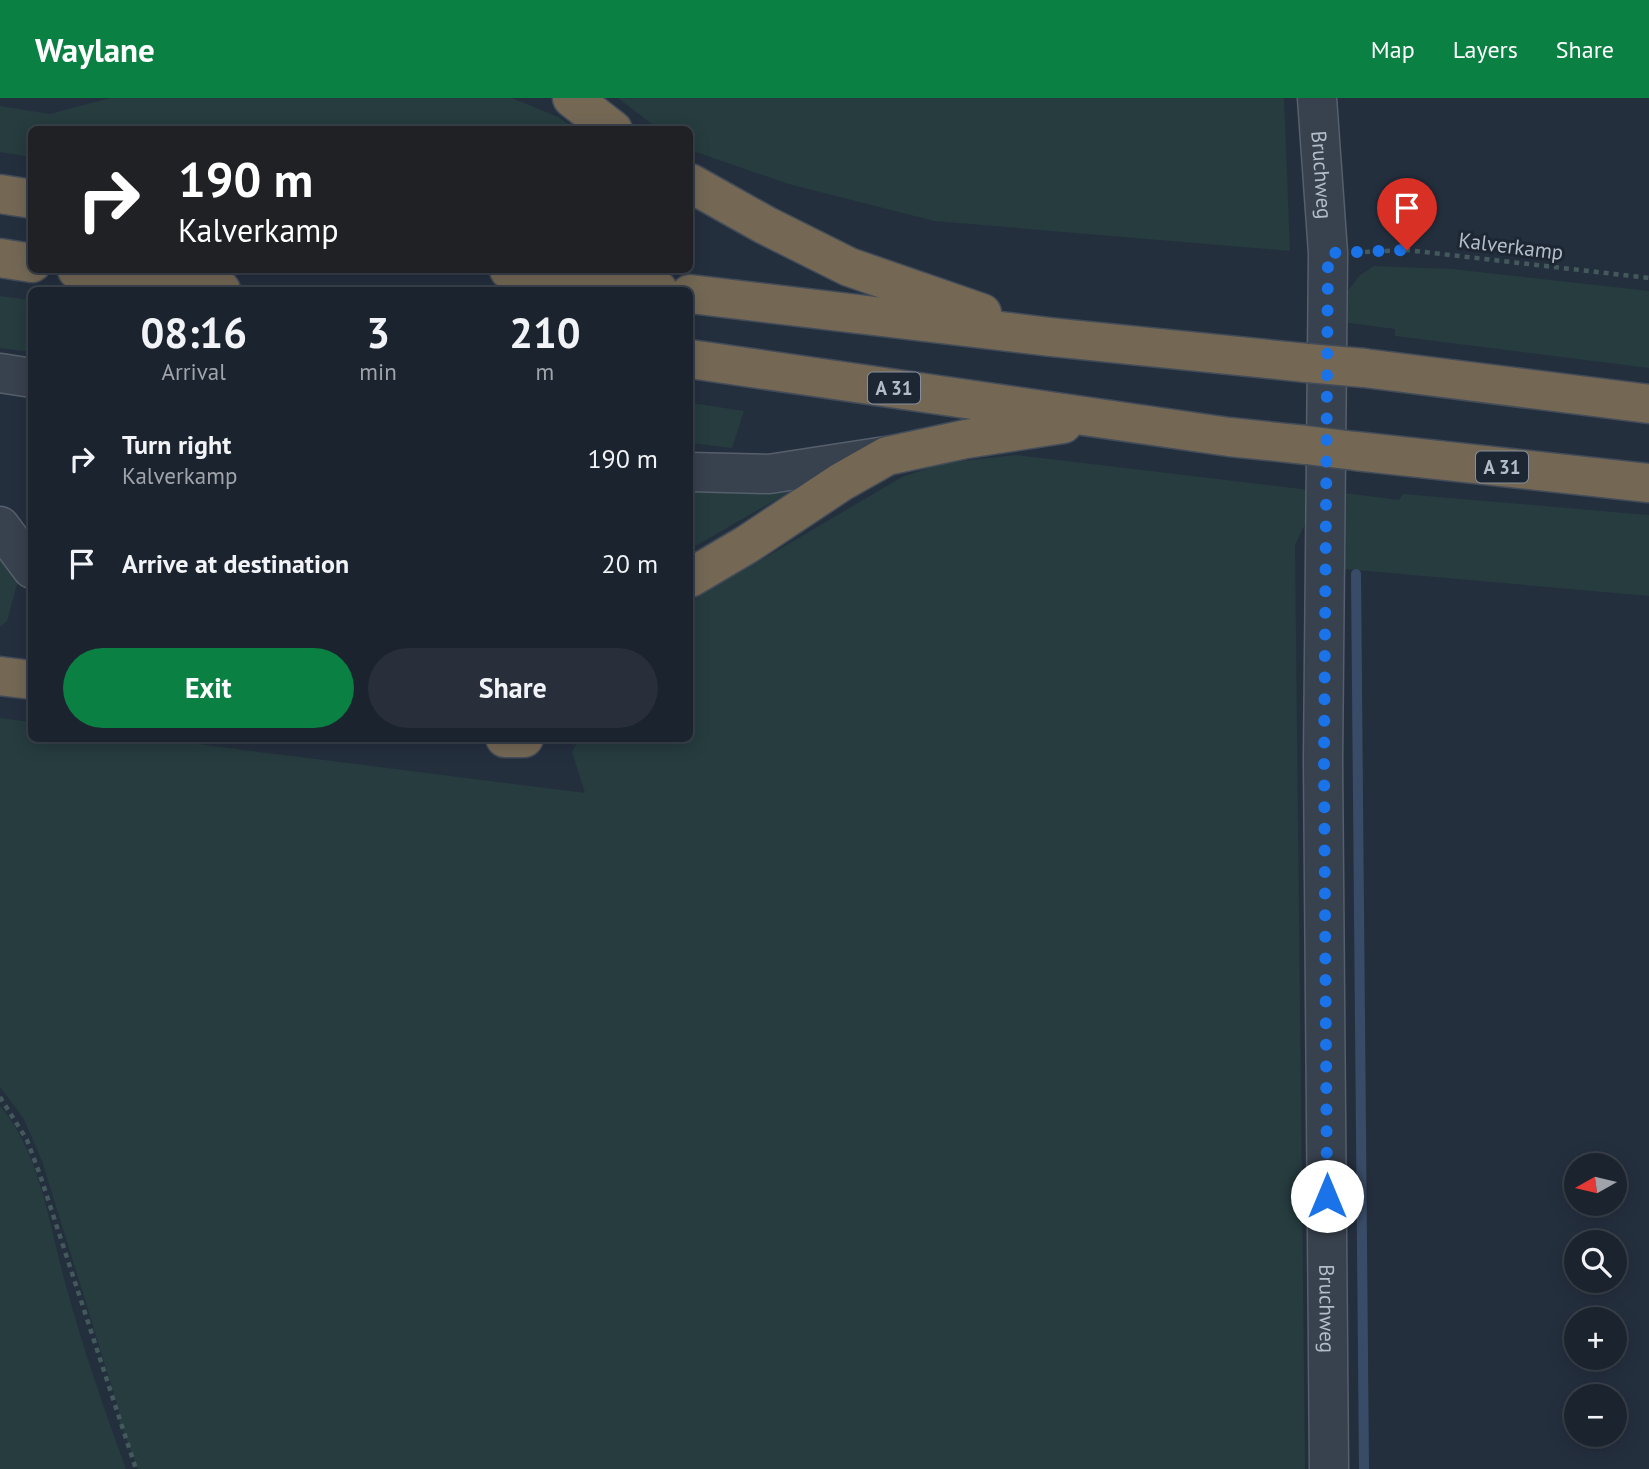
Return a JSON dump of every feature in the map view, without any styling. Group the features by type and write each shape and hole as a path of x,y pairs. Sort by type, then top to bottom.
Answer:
{"highway":[{"path":"572,98 608,126"},
{"path":"693,185 849,267 1050,337"},
{"path":"0,194 28,198"},
{"path":"0,258 28,262"},
{"path":"99,273 199,287"},
{"path":"531,273 636,287"},
{"path":"693,294 1050,337 1364,369 1649,404"},
{"name":"A 31","path":"693,359 1306,445 1649,483"},
{"path":"693,576 747,545 841,482 887,456 966,439 1099,418"},
{"path":"0,676 28,680"}],"street":[{"name":"Bruchweg","path":"1317,98 1328,253 1324,774 1329,1469"},
{"path":"0,373 28,376"},
{"path":"693,472 769,474 887,456"},
{"path":"0,526 28,564"}],"path":[{"name":"Kalverkamp","path":"1328,253 1407,250 1649,278"},
{"path":"0,1097 27,1140 40,1175 136,1469"}],"green space":[{"path":"110,98 512,98 558,117 572,126 28,126 28,157 0,152 0,106 50,114"},
{"path":"618,98 1284,98 1290,251 934,221 789,184 693,151 693,126 654,126"},
{"path":"1374,266 1452,269 1649,291 1649,368 1395,336 1395,329 1342,322 1333,310 1360,275"},
{"path":"0,296 28,300 28,352 0,348"},
{"path":"693,403 744,411 732,448 693,443"},
{"path":"1016,455 1309,490 1308,518 1295,545 1305,1469 138,1469 120,1423 119,1410 42,1161 24,1119 0,1087 0,718 28,722 28,742 182,742 585,793 572,752 577,742 693,742 693,600 902,477 943,463"},
{"path":"693,489 791,491 693,547"},
{"path":"1345,493 1399,500 1403,494 1649,515 1649,596 1345,569"},
{"path":"0,552 19,577 7,621 0,627"},
{"path":"0,1106 25,1145 34,1168 79,1332 126,1469 0,1469"}],"waterway":[{"path":"1356,574 1364,1469"}],"route":[{"path":"1327,1196 1324,761 1328,253 1407,250"}]}
